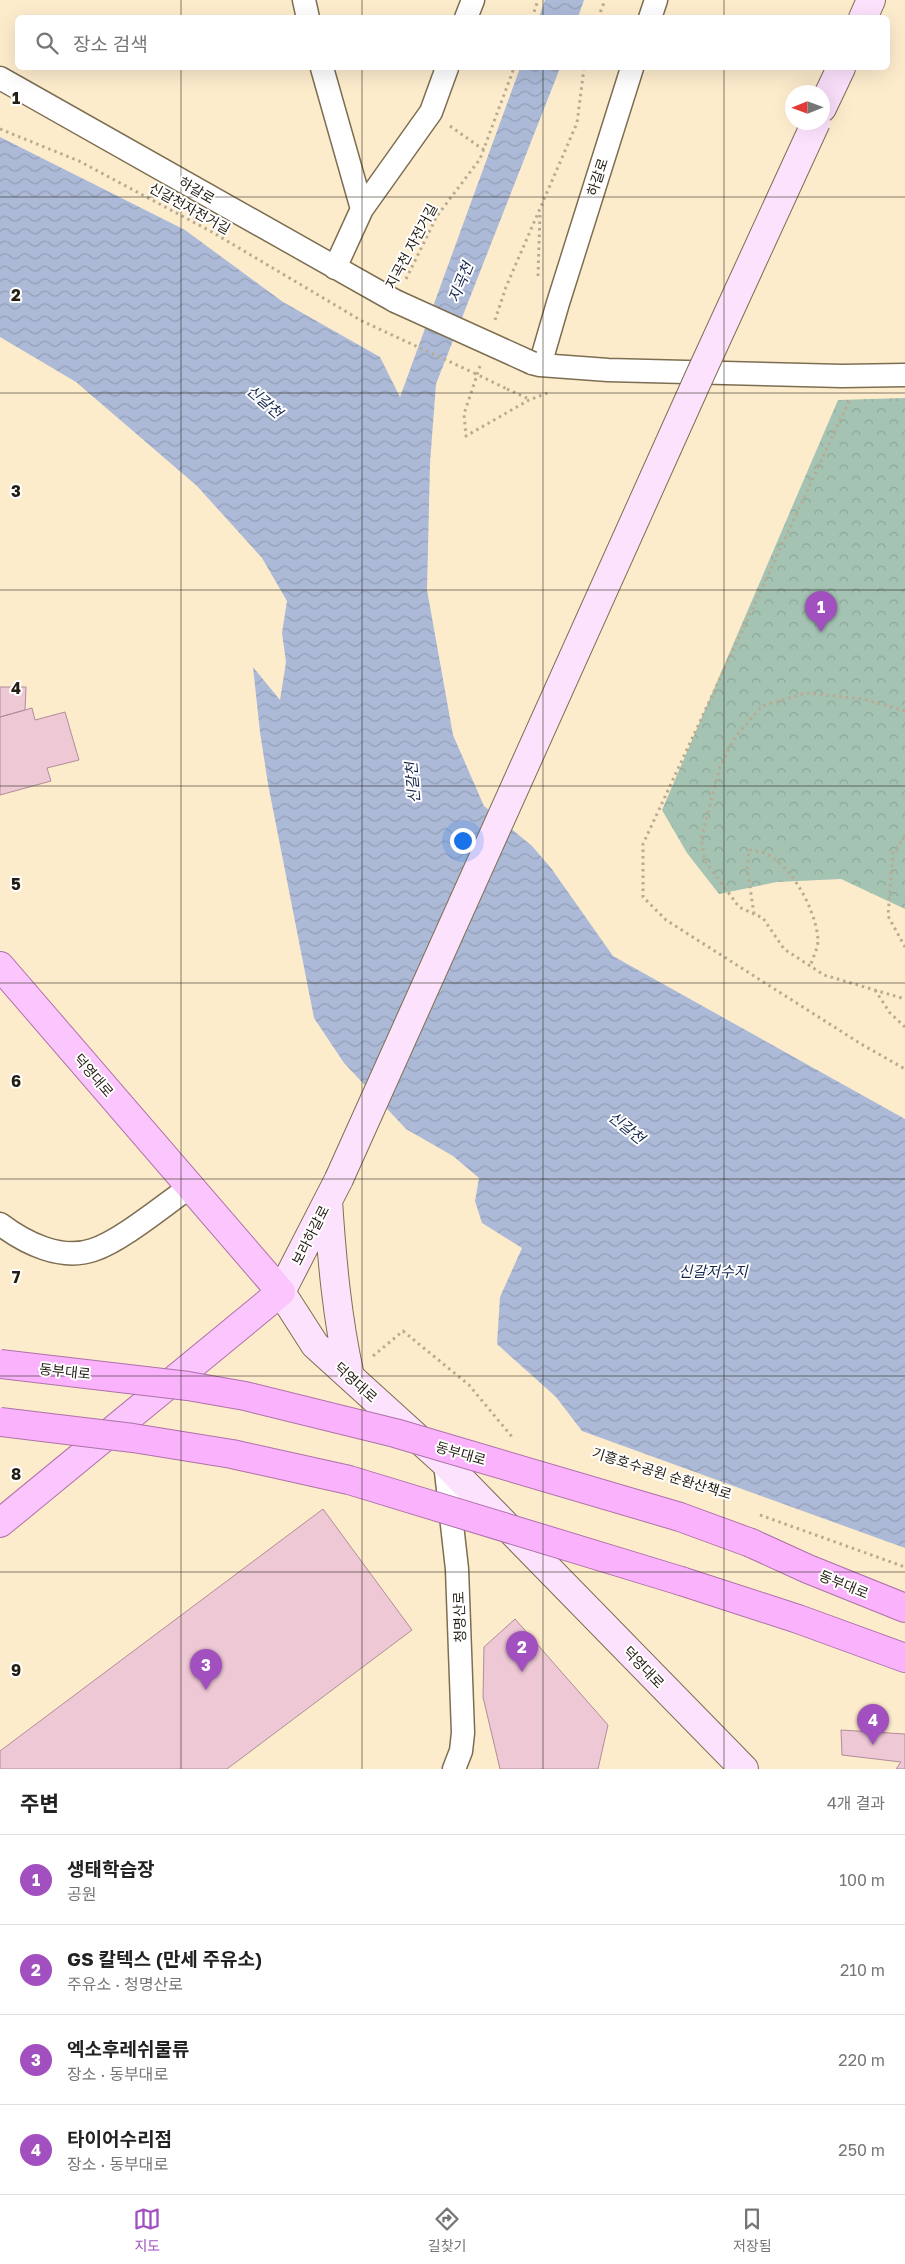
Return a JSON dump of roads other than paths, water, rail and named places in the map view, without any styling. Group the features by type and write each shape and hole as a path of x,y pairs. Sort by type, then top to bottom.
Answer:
{"highway":[{"name":"동부대로","path":"0,1364 188,1386 245,1396 395,1433 680,1517 751,1543 808,1569 905,1608"},
{"path":"0,1422 133,1438 223,1453 349,1480 681,1581 798,1619 905,1658"}],"main road":[{"path":"864,15 870,0"},
{"path":"830,91 839,72"},
{"name":"보라하갈로","path":"280,1292 334,1190 812,130"},
{"name":"덕영대로","path":"0,966 280,1292 315,1346 445,1463 744,1769"},
{"path":"334,1190 332,1260 340,1328 350,1376"},
{"path":"0,1523 280,1292"}],"street":[{"path":"304,0 307,15"},
{"path":"467,15 473,0"},
{"path":"651,15 656,0"},
{"path":"323,70 362,209"},
{"path":"335,268 362,209 430,112 447,70"},
{"name":"하갈로","path":"0,78 395,301 536,364 558,303 631,70"},
{"path":"536,364 608,370 842,376 905,375"},
{"path":"0,1224 17,1237 60,1252 76,1253 94,1250 120,1236 190,1187"},
{"name":"청명산로","path":"445,1463 457,1569 463,1733 454,1769"}],"water":[{"path":"545,0 584,0 579,15 540,15"},
{"path":"519,70 559,70 436,384 430,463 427,590 453,735 484,806 532,846 551,868 613,956 905,1119 905,1548 582,1431 556,1397 497,1344 500,1297 522,1248 482,1223 475,1201 479,1178 453,1156 406,1129 344,1063 314,1018 268,784 253,667 280,700 286,662 282,633 287,601 262,558 197,486 76,382 0,337 0,137 185,230 283,302 380,357 400,397"}],"place":[{"name":"생태학습장","path":"821,632"},
{"name":"GS 칼텍스 (만세 주유소)","path":"522,1672"},
{"name":"엑소후레쉬물류","path":"206,1690"},
{"name":"타이어수리점","path":"873,1745"}],"water label":[{"name":"지곡천","path":"460,282"},
{"name":"신갈천","path":"265,401"},
{"name":"신갈천","path":"412,783"},
{"name":"신갈천","path":"627,1127"},
{"name":"신갈저수지","path":"713,1271"}]}
